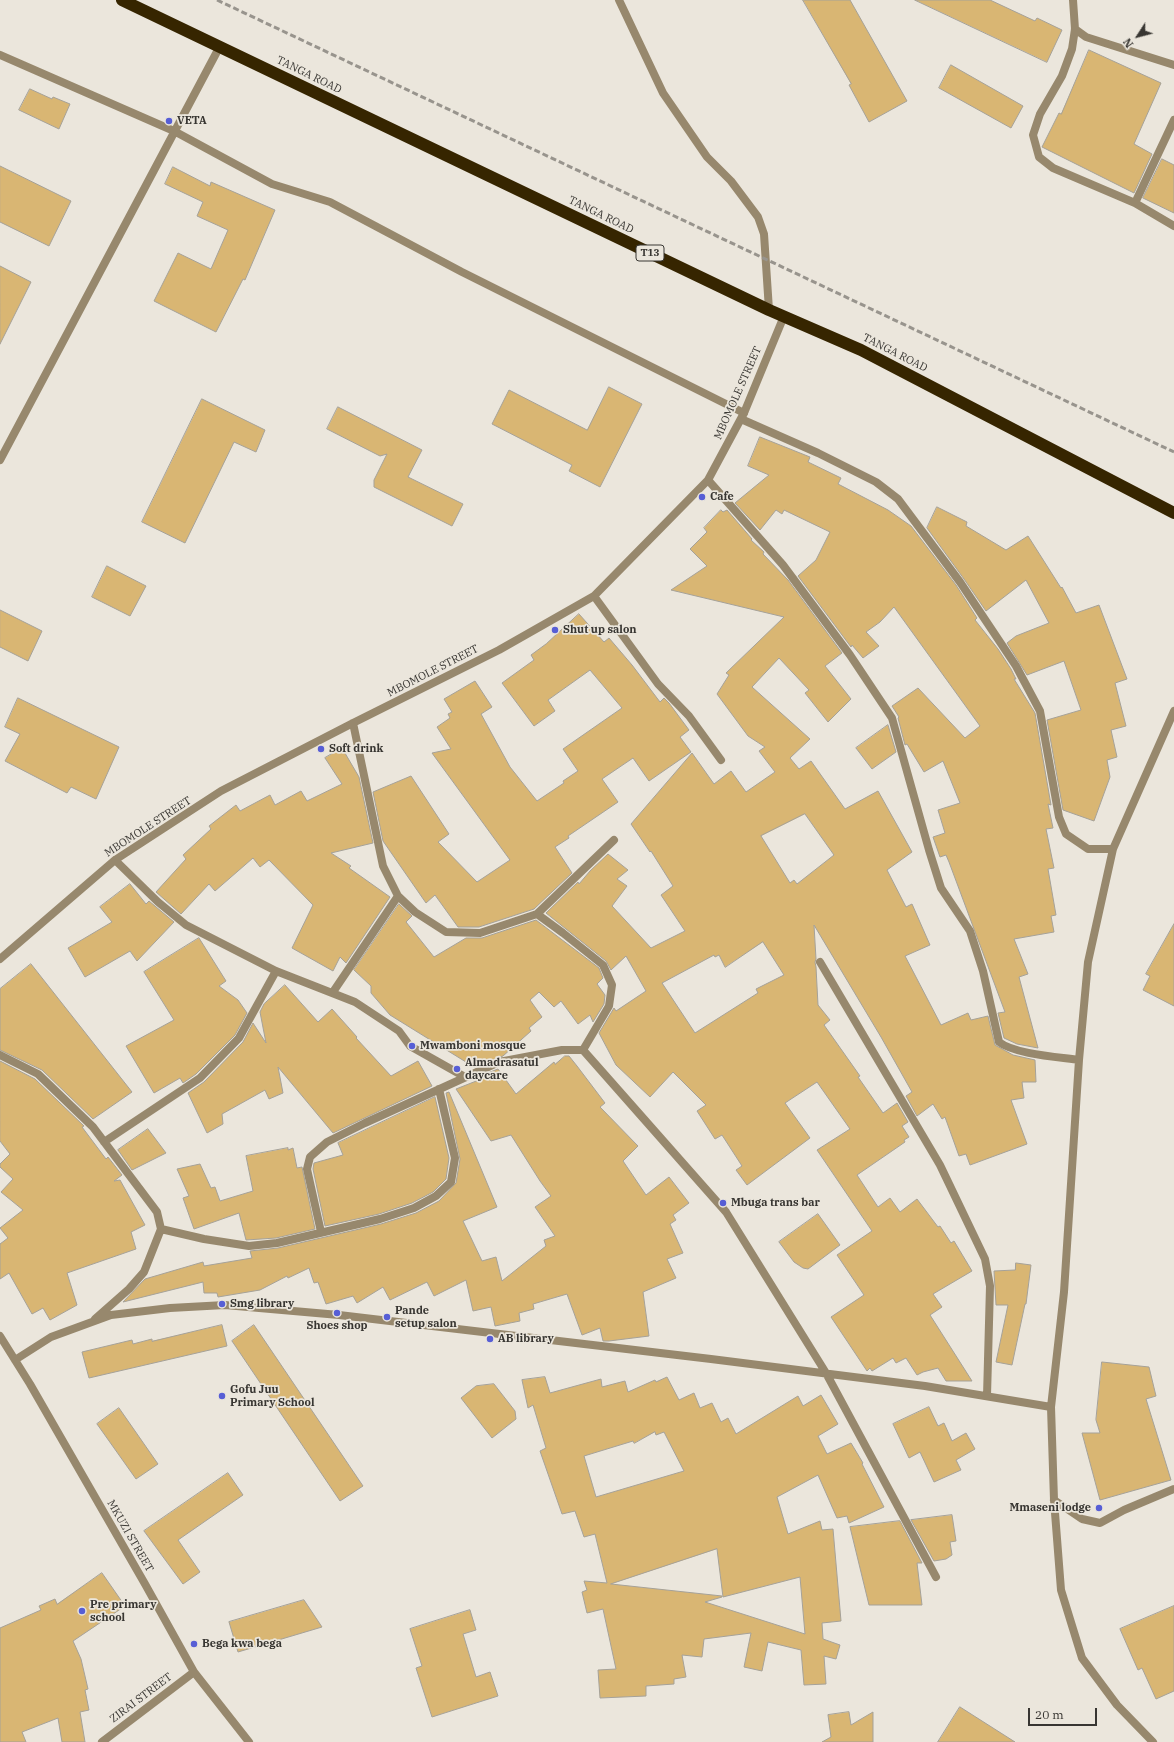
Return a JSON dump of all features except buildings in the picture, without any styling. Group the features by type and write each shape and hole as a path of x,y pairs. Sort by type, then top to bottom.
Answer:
{"highway":[{"name":"TANGA ROAD","path":"122,0 769,310 861,350 1174,513"}],"street":[{"path":"619,0 663,93 707,157 731,181 758,217 764,234 769,310"},
{"path":"1073,0 1075,30 1072,49 1062,76 1040,114 1033,135 1039,157 1052,168 1135,203 1174,226"},
{"path":"1075,30 1086,37 1174,65"},
{"path":"0,460 220,46"},
{"path":"0,55 174,131 272,184 330,202 462,272 742,416 869,479 898,499 960,582 1016,666 1040,711 1059,817 1066,834 1088,848 1113,849"},
{"path":"1135,203 1174,120"},
{"name":"MBOMOLE STREET","path":"0,959 115,860 221,792 353,723 499,650 594,596 708,480 742,416 784,316"},
{"path":"708,480 783,565 850,655 892,718 924,836 941,888 970,931 983,971 999,1042 1006,1048 1079,1060"},
{"path":"594,596 658,684 689,716 721,760"},
{"path":"1153,1742 1117,1705 1082,1658 1062,1590 1054,1500 1051,1407 1064,1292 1079,1060 1088,962 1113,849 1174,711"},
{"path":"353,723 383,866 398,896 415,912 446,932 480,933 536,914 614,840"},
{"path":"115,860 158,902 186,925 276,971 334,992 355,1002 399,1031 410,1046 465,1077"},
{"path":"334,992 398,896"},
{"path":"536,914 563,933 603,965 612,985 609,1006 583,1050"},
{"path":"820,962 940,1165 985,1259 990,1286 987,1396"},
{"path":"104,1142 200,1078 239,1038 276,971"},
{"path":"321,1232 306,1169 310,1157 327,1142 365,1123 499,1062 562,1050 583,1050 726,1212 826,1374 936,1577"},
{"path":"0,1055 38,1074 93,1127 157,1212 161,1229 144,1272 129,1289 91,1322"},
{"path":"161,1229 249,1246 277,1243 380,1219 414,1208 436,1196 451,1182 455,1158 439,1089"},
{"path":"15,1360 51,1337 111,1315 170,1308 225,1305 363,1318 925,1386 1051,1407"},
{"name":"MKUZI STREET","path":"0,1336 145,1584 194,1672 249,1742"},
{"path":"1054,1500 1082,1520 1100,1523 1124,1510 1174,1490"},
{"name":"ZIRAI STREET","path":"102,1742 194,1672"}],"railway":[{"path":"217,0 1174,452"}],"place":[{"name":"VETA","path":"169,121"},
{"name":"Cafe","path":"702,497"},
{"name":"Shut up salon","path":"555,630"},
{"name":"Soft drink","path":"321,749"},
{"name":"Mwamboni mosque","path":"412,1046"},
{"name":"Almadrasatul daycare","path":"457,1069"},
{"name":"Mbuga trans bar","path":"723,1203"},
{"name":"Smg library","path":"222,1304"},
{"name":"Shoes shop","path":"337,1313"},
{"name":"Pande setup salon","path":"387,1317"},
{"name":"AB library","path":"490,1339"},
{"name":"Gofu Juu Primary School","path":"222,1396"},
{"name":"Mmaseni lodge","path":"1099,1508"},
{"name":"Pre primary school","path":"82,1611"},
{"name":"Bega kwa bega","path":"194,1644"}]}
